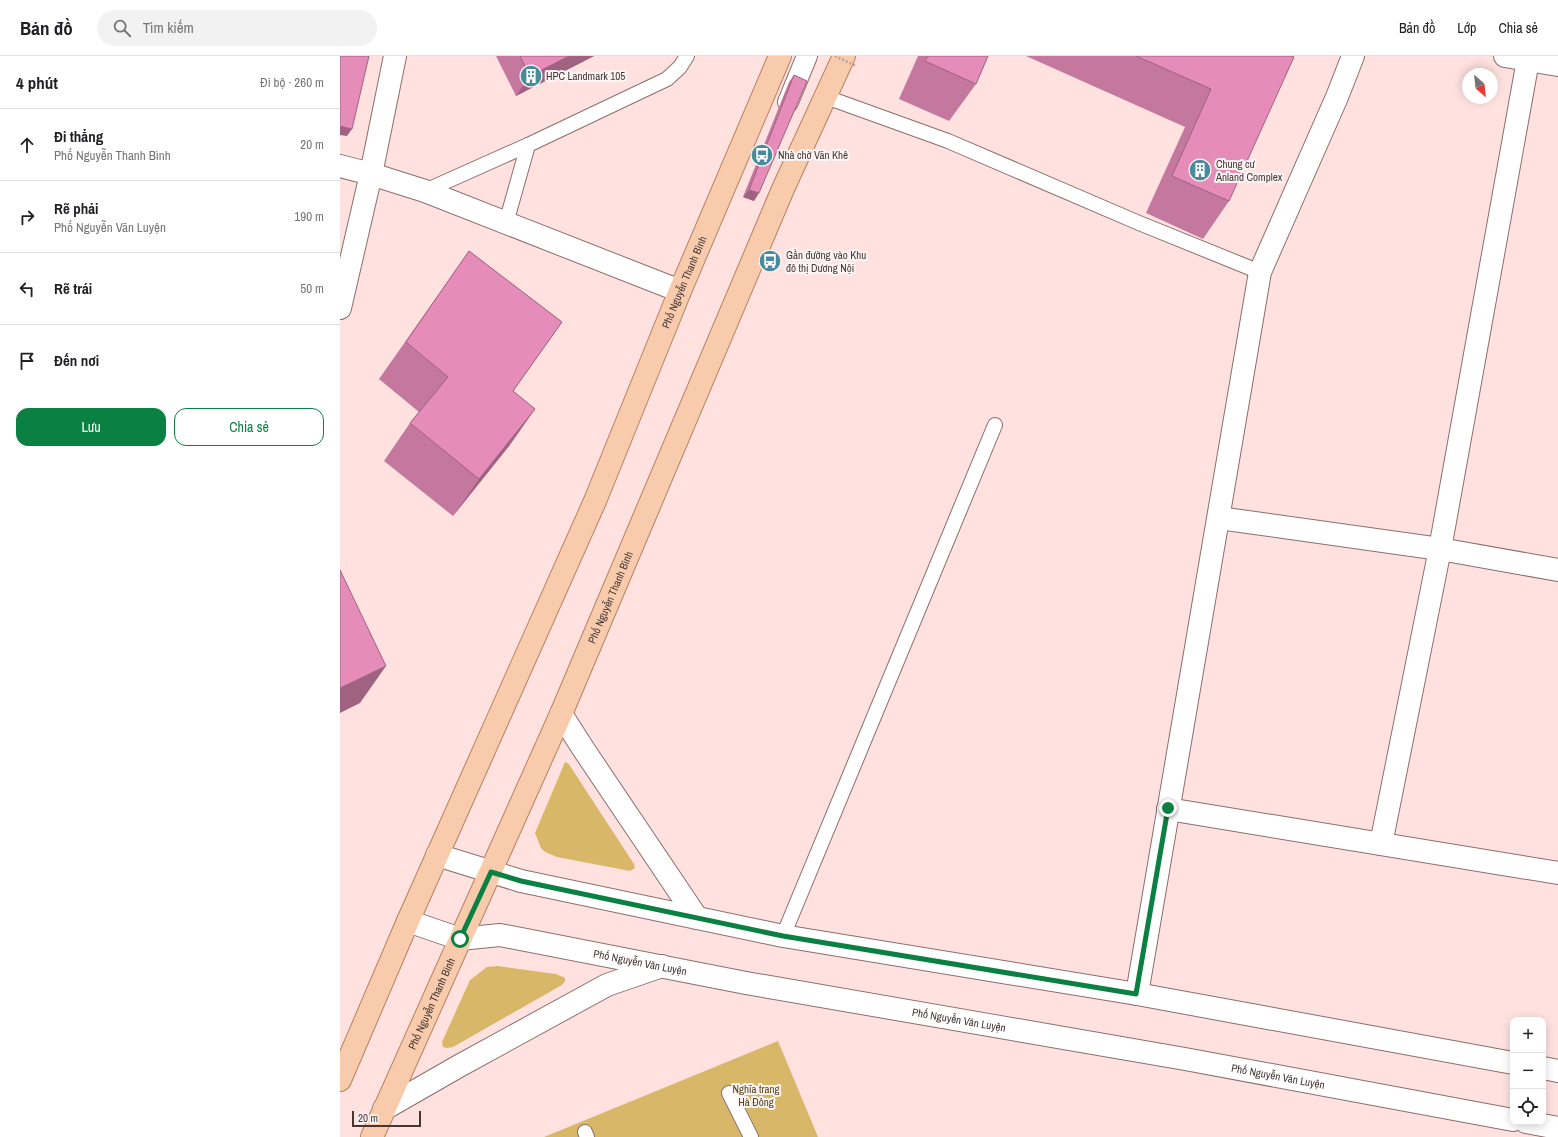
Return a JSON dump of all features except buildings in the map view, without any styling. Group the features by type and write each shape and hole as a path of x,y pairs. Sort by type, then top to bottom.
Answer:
{"main road":[{"name":"Phố Nguyễn Thanh Bình","path":"340,1080 437,855 595,501 680,292 780,56"},
{"name":"Phố Nguyễn Thanh Bình","path":"372,1137 561,714 783,189 826,97 850,61"}],"street":[{"path":"340,308 371,174 395,56"},
{"path":"780,122 807,56"},
{"path":"1136,994 1219,518 1260,272 1337,97 1352,56"},
{"path":"1505,56 1558,65"},
{"path":"1381,844 1440,549 1528,60"},
{"path":"340,166 425,190 680,292"},
{"path":"1219,518 1440,549 1558,570"},
{"path":"561,714 697,918"},
{"path":"1168,808 1558,873"},
{"path":"437,855 521,881 783,936 1136,994 1510,1062"},
{"name":"Phố Nguyễn Văn Luyện","path":"408,921 460,939 500,935 746,983 1177,1058 1510,1119"},
{"path":"384,1109 459,1066 607,986 662,966"},
{"path":"1546,1069 1558,1071"},
{"path":"1542,1125 1558,1128"}],"lane":[{"path":"425,190 528,145 667,78 680,67 687,56"},
{"path":"826,97 948,141 1139,223 1260,272"},
{"path":"506,222 528,145"},
{"path":"783,936 995,425"},
{"path":"729,1093 751,1137"}],"path":[{"path":"835,56 850,61"}],"green space":[{"path":"565,762 569,764 634,864 635,868 630,871 557,857 545,852 541,848 535,833"},
{"path":"498,966 556,974 565,978 565,981 562,985 453,1047 443,1047 442,1042 470,980 487,967"},
{"name":"Nghĩa trang Hà Đông","path":"778,1041 818,1137 544,1137"}],"place":[{"name":"HPC Landmark 105","path":"531,76"},
{"name":"Nhà chờ Văn Khê","path":"762,155"},
{"name":"Chung cư Anland Complex","path":"1200,170"},
{"name":"Gần đường vào Khu đô thị Dương Nội","path":"770,261"}],"route":[{"path":"460,939 491,872 521,881 783,936 1136,994 1168,808"}]}
